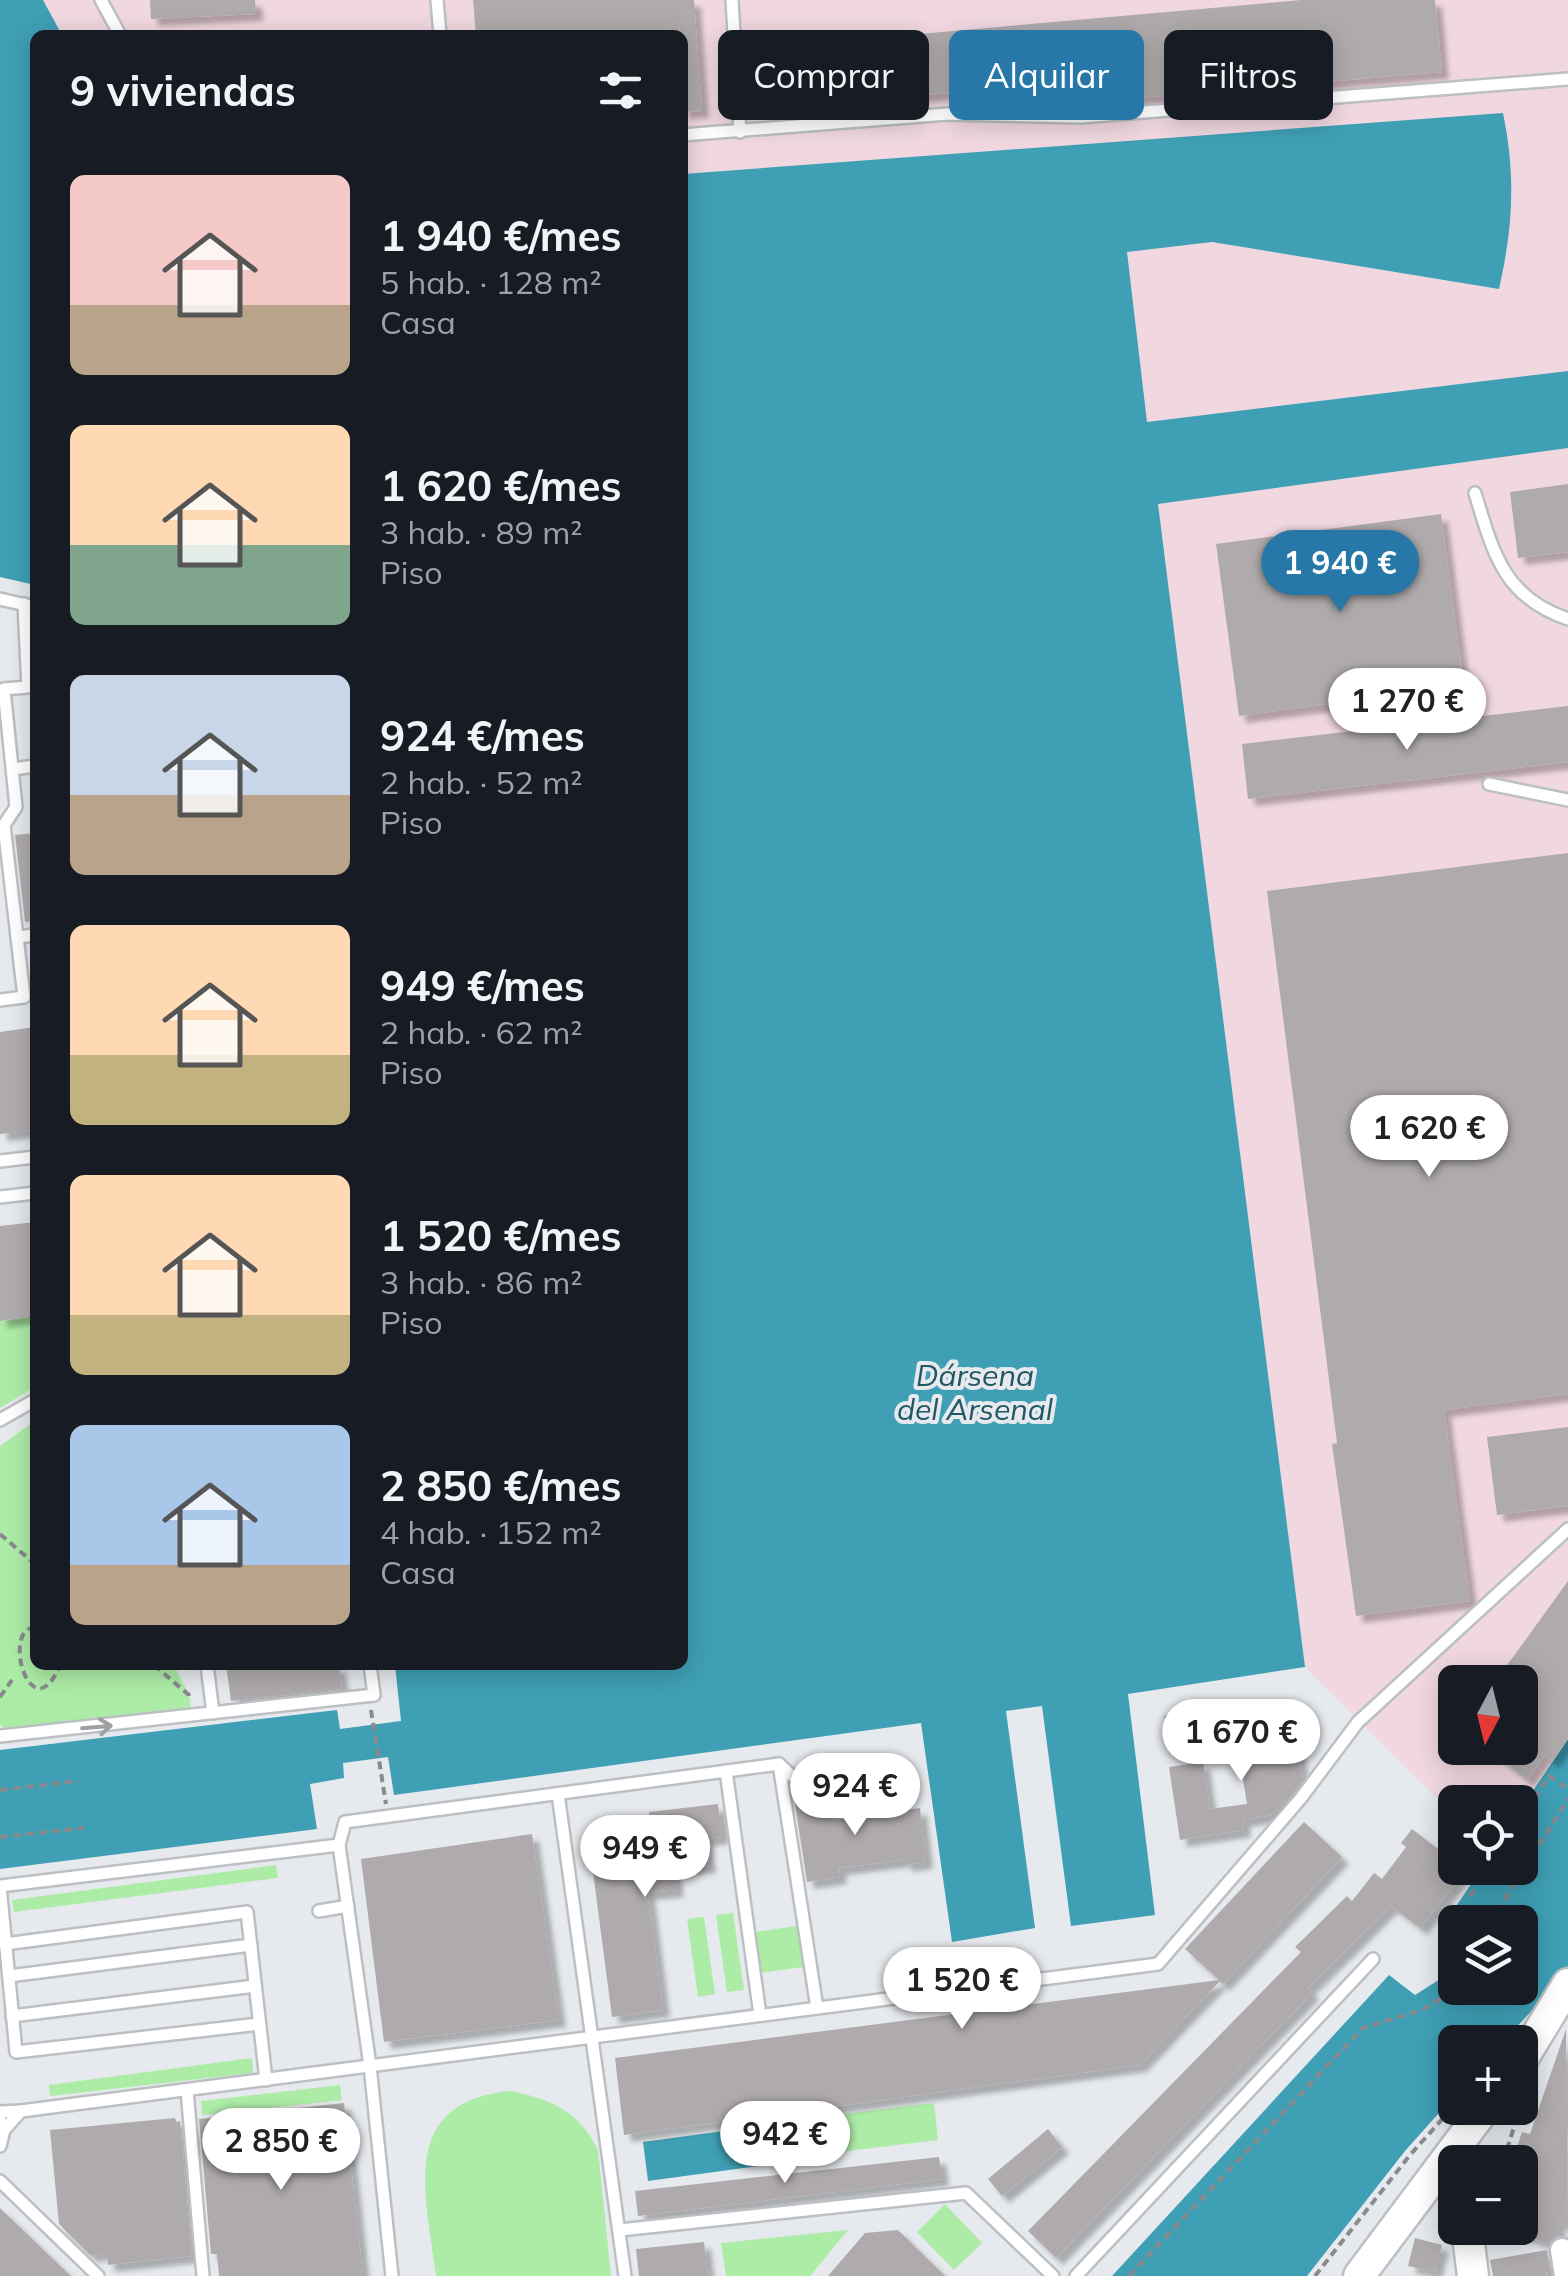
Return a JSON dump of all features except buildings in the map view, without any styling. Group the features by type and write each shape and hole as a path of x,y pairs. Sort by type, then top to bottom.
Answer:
{"street":[{"path":"1538,2049 1563,2005"},
{"path":"1359,2276 1438,2178"},
{"path":"1469,2245 1473,2276"},
{"path":"1562,2250 1566,2276"}],"lane":[{"path":"101,0 117,30"},
{"path":"437,0 440,30"},
{"path":"732,0 740,132"},
{"path":"688,135 947,114 1080,116 1568,79"},
{"path":"1475,493 1494,554 1511,584 1542,610 1568,618"},
{"path":"0,599 29,606 28,686 4,689 16,807 4,824 24,997 0,1000"},
{"path":"13,768 30,766"},
{"path":"1489,784 1568,800"},
{"path":"17,937 30,936"},
{"path":"0,1161 30,1158"},
{"path":"0,1197 30,1194"},
{"path":"0,1420 30,1403"},
{"path":"0,2112 1158,1964 1301,1798 1358,1722 1568,1529"},
{"path":"208,1670 214,1714"},
{"path":"0,1724 7,1735 374,1695 371,1670"},
{"path":"778,1764 817,2008"},
{"path":"392,2276 370,2066 339,1845 345,1822 778,1764 792,1776 882,1764"},
{"path":"726,1771 760,2016"},
{"path":"558,1794 624,2276"},
{"path":"260,2024 16,2052 0,1886 339,1845"},
{"path":"320,1910 348,1906"},
{"path":"6,1944 248,1912 266,2080"},
{"path":"8,1976 251,1946"},
{"path":"1076,2276 1373,1958"},
{"path":"12,2016 256,1986"},
{"path":"187,2090 203,2276"},
{"path":"0,2146 2,2125 21,2111"},
{"path":"0,2181 98,2276"},
{"path":"620,2230 966,2193 1053,2276"}],"path":[{"path":"0,1534 30,1560"},
{"path":"15,1631 30,1628"},
{"path":"5,1673 21,1686 42,1686 57,1670"},
{"path":"160,1670 189,1695"},
{"path":"0,1697 12,1680"},
{"path":"371,1711 388,1816"},
{"path":"1538,1793 1549,1776 1568,1790"},
{"path":"0,1790 78,1781"},
{"path":"1502,1905 1568,1799"},
{"path":"0,1838 84,1828"},
{"path":"1470,1896 1477,1885"},
{"path":"1129,2276 1363,2028 1422,2010 1438,2000"},
{"path":"1316,2276 1438,2124"}],"shaded area":[{"path":"43,0 1568,0 1568,1739 1537,1785 1438,1785 1438,1799 1305,1667 1158,504 1198,497 1147,422 1127,252 1211,242 1201,136 688,174 688,30 59,30"}],"green space":[{"path":"30,1317 30,1390 0,1408 0,1321"},
{"path":"30,1425 30,1670 176,1670 189,1695 192,1716 14,1735 0,1725 0,1446"},
{"path":"276,1865 278,1878 14,1912 12,1900"},
{"path":"733,1913 744,1990 727,1992 716,1915"},
{"path":"704,1917 715,1994 698,1997 687,1919"},
{"path":"797,1926 803,1967 761,1973 755,1932"},
{"path":"252,2058 253,2073 50,2096 49,2085"},
{"path":"340,2085 342,2100 202,2115 201,2101"},
{"path":"510,2091 551,2103 573,2116 598,2150 611,2276 436,2276 425,2185 434,2133 449,2113 474,2099"},
{"path":"934,2103 938,2140 815,2155 810,2118"},
{"path":"945,2204 982,2243 954,2270 917,2232"},
{"path":"848,2230 810,2276 726,2276 721,2243"}],"water":[{"path":"0,0 43,0 59,30 30,30 30,584 0,577"},
{"name":"Dársena del Arsenal","path":"1503,113 1511,201 1499,289 1212,242 1127,252 1147,422 1568,371 1568,448 1158,504 1305,1667 1128,1694 1155,1915 1071,1926 1042,1706 1006,1711 1035,1928 952,1942 921,1723 394,1795 388,1757 343,1763 344,1778 310,1784 317,1829 0,1869 0,1750 337,1710 340,1729 401,1721 396,1670 688,1670 688,174"},
{"path":"1568,1739 1568,1966 1538,2004 1538,1905 1457,1905 1470,1885 1538,1885 1537,1785"},
{"path":"1389,1975 1415,1995 1438,1980 1438,2005 1537,2005 1518,2025 1438,2025 1438,2114 1307,2276 1112,2276"},
{"path":"804,2120 810,2159 648,2181 643,2142"}]}
